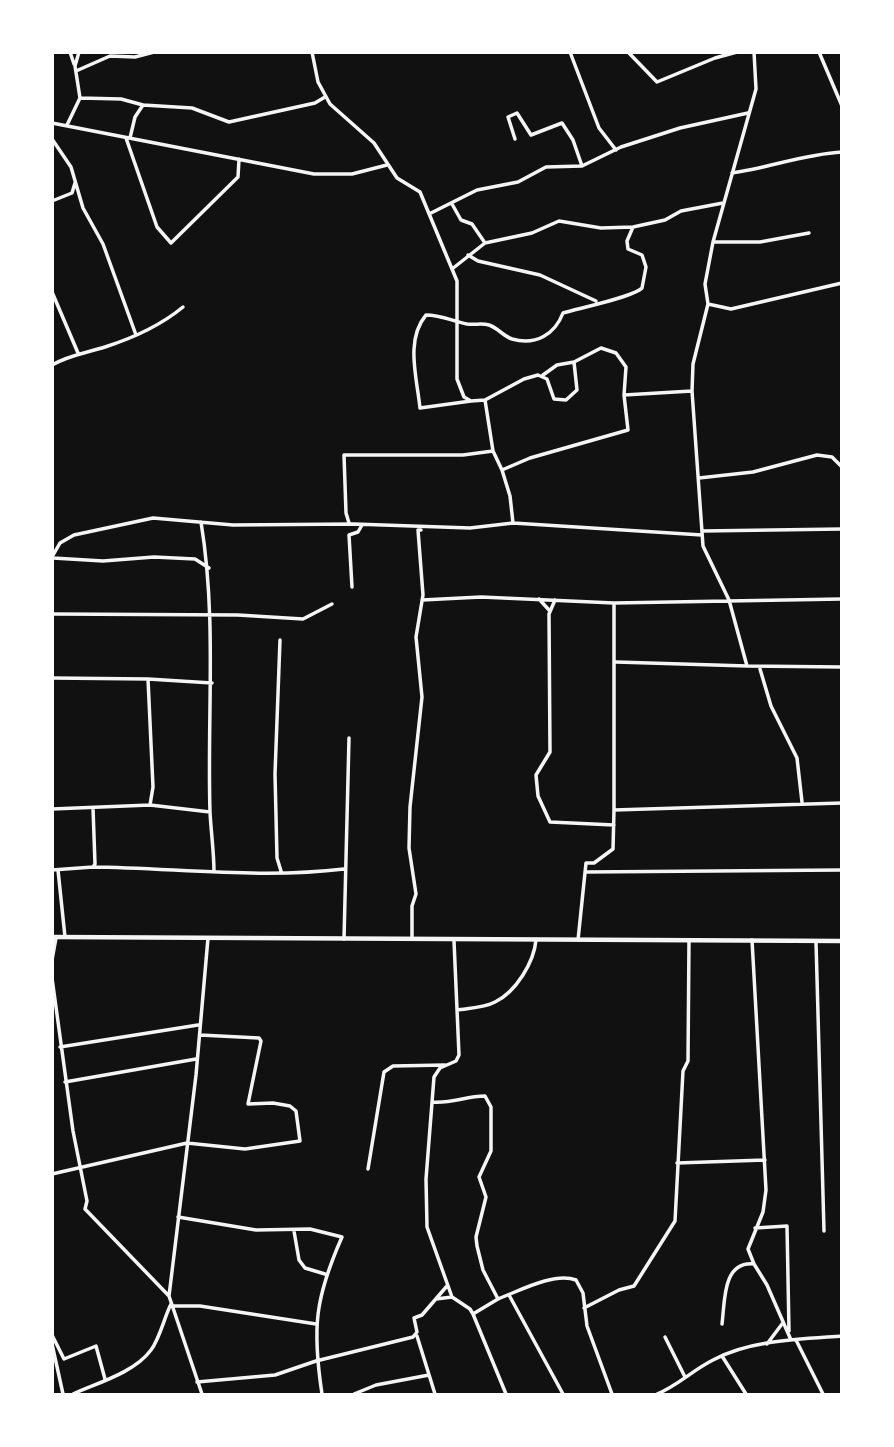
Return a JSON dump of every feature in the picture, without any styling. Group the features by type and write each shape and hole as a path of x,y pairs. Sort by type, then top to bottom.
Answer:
{"street":[{"path":"67,125 80,98 76,69 70,52"},
{"path":"76,69 79,52"},
{"path":"76,69 110,57 135,57 154,52"},
{"path":"312,52 318,82 326,97 343,119 362,130 374,143 397,178 420,192 457,281 457,379 464,397 471,401"},
{"path":"570,52 599,128 616,150"},
{"path":"628,52 657,82 718,55 737,52"},
{"path":"747,666 729,600 707,561 702,533 692,391 693,364 708,304 705,284 713,242 756,89 754,52"},
{"path":"819,52 842,106"},
{"path":"80,98 121,99 144,105 192,108 231,122 315,103 326,97"},
{"path":"144,105 135,117 128,138 157,228 171,243 238,177 239,159"},
{"path":"515,139 508,117 517,113 531,135 562,122 573,140 582,166"},
{"path":"429,214 477,190 518,181 546,167 582,166 616,150 712,118 748,113"},
{"path":"52,123 314,173 352,174 387,165"},
{"path":"52,139 71,167 83,208 103,244 136,335"},
{"path":"732,173 772,167 822,153 842,152"},
{"path":"52,201 72,193 75,181"},
{"path":"453,269 485,243 523,236 559,221 601,228 632,227 665,220 681,211 723,203"},
{"path":"452,204 461,220 472,224 485,243"},
{"path":"502,470 530,458 628,430 624,395 626,366 616,353 601,348 574,362 556,365 543,375 524,379 485,400 420,408 413,346 419,322 426,314 441,315 458,322 485,324 512,339 535,340 552,332 563,313 632,295 642,288 646,267 642,255 628,248 627,241 632,227"},
{"path":"713,242 760,242 809,233"},
{"path":"468,255 478,261 540,275 598,302"},
{"path":"708,304 731,309 842,283"},
{"path":"52,292 78,353"},
{"path":"52,365 78,353 136,335 164,321 183,307"},
{"path":"543,375 554,398 566,400 577,390 574,362"},
{"path":"624,395 692,391"},
{"path":"485,400 493,451 502,470 513,523"},
{"path":"349,524 346,513 344,455 463,455 493,451"},
{"path":"699,478 752,472 817,455 832,457 842,467"},
{"path":"209,568 195,559 154,557 103,561 52,557 60,543 74,535 153,518 233,525 349,524 470,528"},
{"path":"201,522 209,568 211,615 213,684 210,812 214,872"},
{"path":"412,941 412,906 415,894 409,848 410,807 422,697 416,637 422,600 418,530 513,523 702,533 842,529"},
{"path":"352,587 348,535 358,532 362,525"},
{"path":"422,600 481,597 614,603 842,599"},
{"path":"539,599 550,610"},
{"path":"555,600 550,610 550,752 536,775 538,796 550,822 614,825"},
{"path":"578,940 586,863 594,863 613,849 614,603"},
{"path":"52,614 211,615 303,619 332,604"},
{"path":"281,640 275,774 277,858 281,871"},
{"path":"615,662 747,666 760,669 842,667"},
{"path":"760,669 771,706 797,758 802,803"},
{"path":"52,678 148,679 213,684"},
{"path":"148,679 153,787 150,805"},
{"path":"344,939 349,738"},
{"path":"614,810 842,803"},
{"path":"52,809 150,805 210,812"},
{"path":"93,808 93,867"},
{"path":"65,938 55,870 93,867 309,873 344,869"},
{"path":"585,872 842,870"},
{"path":"52,960 54,937 412,941 842,941"},
{"path":"169,1296 200,1035 198,1025 208,938"},
{"path":"456,1010 492,1004 505,997 535,954 536,940"},
{"path":"584,1308 619,1290 634,1286 675,1222 683,1071 688,1061 689,940"},
{"path":"752,940 766,1190 763,1212 748,1249 767,1285 782,1324 789,1331 823,1395"},
{"path":"454,941 459,1055 451,1065 440,1068 434,1077 426,1179 427,1227 452,1297 470,1308 506,1395"},
{"path":"816,942 824,1231"},
{"path":"52,978 65,1082 88,1213 108,1230 169,1296 202,1395"},
{"path":"60,1048 198,1025"},
{"path":"52,1174 187,1143 245,1149 296,1143 301,1138 296,1111 290,1105 248,1104 261,1041 259,1038 200,1035"},
{"path":"65,1082 196,1059"},
{"path":"368,1169 384,1072 393,1066 451,1065"},
{"path":"432,1102 444,1103 466,1095 485,1096 491,1107 491,1157 479,1177 486,1200 476,1237 483,1270 498,1299"},
{"path":"677,1164 765,1160"},
{"path":"178,1217 256,1230 310,1229 342,1237 326,1274 316,1310 316,1362 322,1395"},
{"path":"755,1228 787,1226 789,1331"},
{"path":"295,1231 299,1260 304,1268 326,1274"},
{"path":"722,1324 728,1278 741,1265 754,1264"},
{"path":"473,1314 498,1299 541,1283 569,1278 580,1285 587,1326 612,1395"},
{"path":"435,1395 416,1336 414,1318 422,1315 447,1286"},
{"path":"509,1295 563,1395"},
{"path":"436,1299 452,1297"},
{"path":"172,1304 316,1324"},
{"path":"73,1395 134,1366 152,1349 172,1304"},
{"path":"765,1345 782,1324"},
{"path":"52,1335 64,1359 96,1346 105,1379"},
{"path":"197,1382 275,1375 416,1336"},
{"path":"657,1395 722,1356 793,1340 842,1336"},
{"path":"665,1337 685,1377"},
{"path":"52,1344 63,1395"},
{"path":"722,1356 746,1395"},
{"path":"354,1394 376,1385 429,1375"},
{"path":"669,1389 674,1395"}]}
